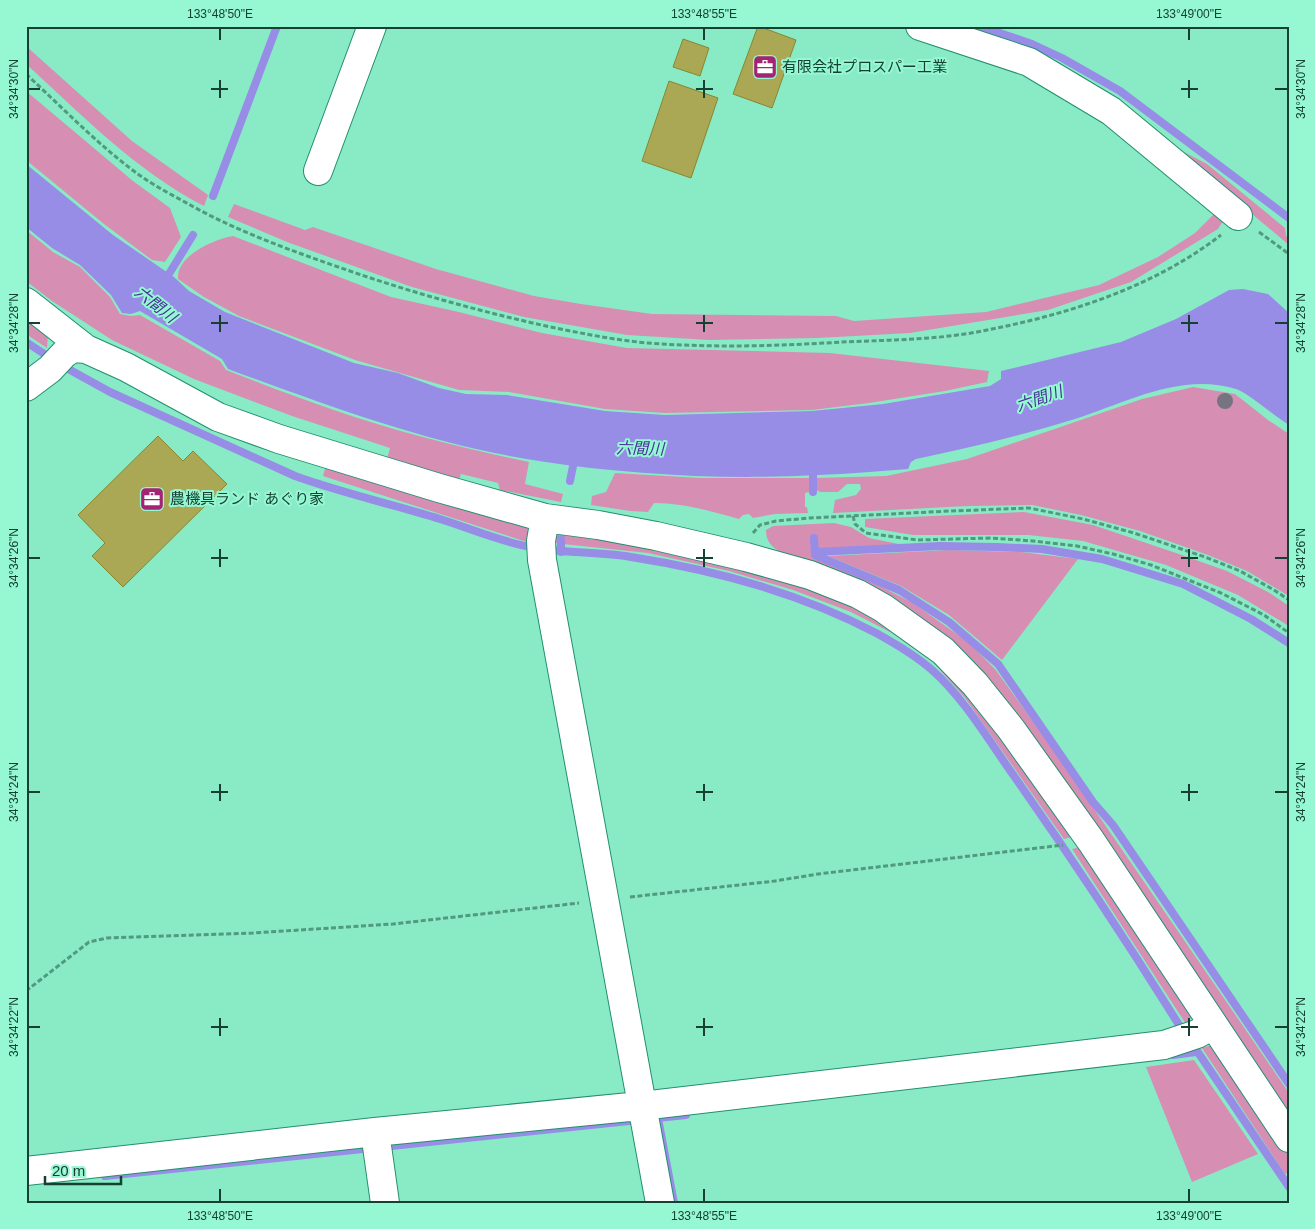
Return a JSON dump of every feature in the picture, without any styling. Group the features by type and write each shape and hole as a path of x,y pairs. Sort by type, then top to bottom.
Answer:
{"street":[{"path":"318,171 372,26"},
{"path":"920,26 1029,62 1111,111 1238,216"},
{"path":"26,302 67,357 126,367 163,389 218,417 247,428 439,488 543,539 598,525 656,536 746,557 810,575 858,594 883,608 943,651 975,684 1011,729 1091,841 1195,1034 1289,1138"},
{"path":"26,387 67,357"},
{"path":"543,539 613,899 649,1111 660,1203"},
{"path":"26,1171 376,1141 649,1111 1164,1045 1195,1034"},
{"path":"376,1141 385,1203"}],"path":[{"path":"26,74 93,136 143,177 194,208 249,234 389,285 484,312 565,330 648,343 779,346 914,338 975,332 1091,303 1144,282 1198,252 1220,235 1238,216 1289,254"},
{"path":"746,557 753,533 760,525 776,521 980,509 1029,508 1083,519 1134,533 1206,557 1240,571 1289,600"},
{"path":"853,516 855,524 866,532 917,540 992,538 1033,540 1077,546 1113,554 1151,565 1221,593 1264,615 1289,633"},
{"path":"26,991 89,942 107,938 253,933 393,924 775,881 1051,847"}],"shaded area":[{"path":"26,46 132,141 208,195 204,206 155,176 110,141 26,64"},
{"path":"26,91 133,181 170,208 181,237 165,262 152,260 104,224 26,160"},
{"path":"1184,152 1207,164 1285,228 1286,236 1289,238 1289,245 1252,214"},
{"path":"234,204 305,230 313,227 436,269 534,296 652,314 836,316 854,321 986,312 1099,285 1158,257 1195,233 1215,213 1225,218 1218,229 1131,282 1048,310 910,333 818,338 709,340 627,335 524,317 412,287 287,242 228,217"},
{"path":"26,230 53,252 80,267 110,297 120,314 140,315 220,361 226,370 358,418 455,445 529,462 525,484 563,494 561,502 500,490 498,483 461,474 459,480 387,459 390,448 292,416 194,379 112,340 52,301 26,281"},
{"path":"233,236 391,297 542,333 627,348 830,353 989,371 987,382 945,391 812,410 665,413 605,409 509,392 459,390 355,360 239,316 204,297 178,279 179,269 189,256 211,243"},
{"path":"26,310 48,334 47,348 26,334"},
{"path":"1193,387 1235,394 1289,434 1289,596 1247,571 1208,555 1140,531 1081,515 1032,505 968,506 833,513 835,500 856,495 861,489 860,484 847,484 838,492 820,492 815,489 815,478 886,476 967,459 1142,399"},
{"path":"327,462 525,522 529,532 530,543 323,476"},
{"path":"615,473 701,478 810,478 810,492 805,493 805,507 807,507 808,513 775,514 753,518 749,514 743,515 739,519 676,504 654,503 648,512 591,505 592,496 606,492"},
{"path":"1024,512 1093,525 1227,571 1268,592 1289,606 1289,626 1238,595 1166,565 1083,541 1028,535 913,535 865,527 865,519"},
{"path":"834,523 851,527 869,538 904,545 818,549 817,537 811,537 813,557 874,583 913,603 968,642 995,669 1055,752 1289,1093 1289,1120 1004,700 791,557 777,550 770,544 766,530 773,526"},
{"path":"555,528 650,543 843,595 946,661 1080,835 1064,839 965,698 934,663 892,633 851,612 793,590 729,571 648,553 563,544 564,538 558,537 558,543 548,541"},
{"path":"949,550 1021,552 1078,559 1002,660 949,615 901,586 828,556"},
{"path":"1081,847 1193,1015 1186,1024 1072,849"},
{"path":"1211,1045 1268,1117 1289,1152 1289,1172 1285,1174 1202,1048"},
{"path":"1194,1060 1258,1154 1192,1182 1146,1067"}],"water":[{"name":"六間川","path":"26,164 113,235 174,277 189,291 225,312 354,363 398,373 439,388 466,394 507,395 605,411 665,415 812,411 883,404 990,386 1001,379 1001,371 1121,342 1176,319 1229,290 1243,289 1268,294 1289,313 1289,425 1236,389 1194,384 1154,392 1075,419 996,441 916,459 911,462 908,469 840,474 748,477 678,475 573,466 499,454 420,435 381,423 228,369 222,359 140,311 131,314 122,313 111,295 80,265 52,248 26,227"}],"building":[{"name":"有限会社プロスパー工業","path":"758,26 796,40 772,108 733,94"},
{"path":"683,39 709,48 700,76 673,67"},
{"path":"669,81 718,98 691,178 642,161"},
{"name":"農機具ランド あぐり家","path":"158,436 183,461 193,451 227,484 123,587 92,556 105,543 78,515"}],"waterway":[{"path":"213,196 277,26"},
{"path":"979,26 1032,44 1062,58 1120,91 1289,218"},
{"path":"164,282 193,235"},
{"path":"26,342 52,359"},
{"path":"61,365 110,392 295,476 520,545 556,551 631,557 725,576 817,606 876,633 898,646 926,665 944,681 976,720 1101,903 1184,1033"},
{"path":"570,481 575,456"},
{"path":"813,467 813,492"},
{"path":"814,538 815,555 899,590 949,622 998,664 1093,802 1113,825 1289,1084"},
{"path":"561,539 561,552"},
{"path":"815,552 940,546 997,547 1042,549 1102,559 1183,584 1251,619 1289,643"},
{"path":"1191,1042 1289,1187"},
{"path":"1173,1055 1196,1052"},
{"path":"657,1113 674,1203"},
{"path":"105,1176 686,1115"}],"place":[{"name":"有限会社プロスパー工業","path":"765,67"},
{"name":"農機具ランド あぐり家","path":"152,499"}]}
